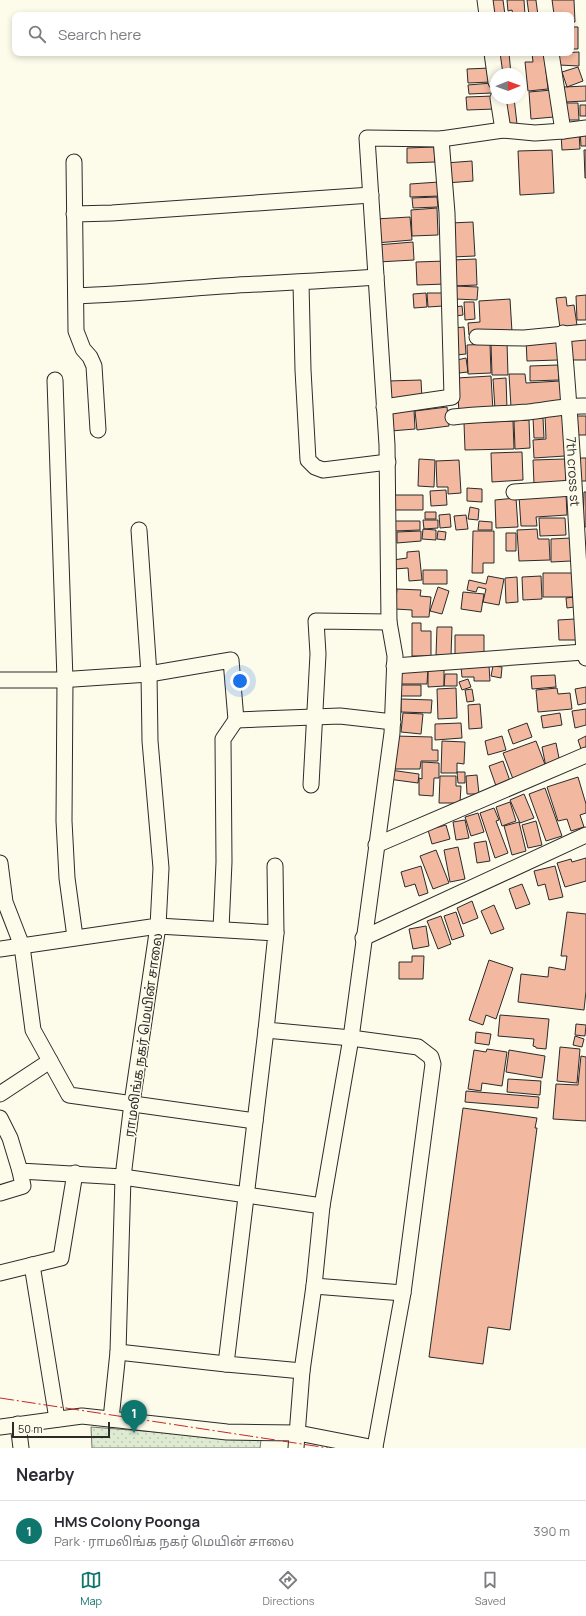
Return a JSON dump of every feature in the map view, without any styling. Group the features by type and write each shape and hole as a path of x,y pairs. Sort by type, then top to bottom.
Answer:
{"street":[{"path":"485,0 487,12"},
{"path":"544,0 546,12"},
{"path":"492,56 494,68"},
{"path":"551,56 563,131"},
{"path":"499,104 503,130"},
{"path":"296,1448 302,1371 314,1286 322,1206 351,1038 363,938 393,722 395,656 389,622 388,462 368,138 441,139 503,130 535,133 586,128"},
{"path":"384,407 452,397 447,213 441,139"},
{"path":"74,162 76,331 83,349 90,357 94,366 98,430"},
{"path":"74,214 371,196"},
{"path":"76,296 136,294 257,284 301,283 376,277"},
{"path":"301,283 303,370 308,460 315,467 323,470 388,462"},
{"path":"477,337 524,338 563,333 586,332"},
{"name":"7th cross st","path":"563,333 570,405 573,488 585,655"},
{"path":"55,380 65,680 64,821 67,878 75,937"},
{"path":"453,417 528,412 570,405 586,406"},
{"path":"514,492 573,488"},
{"path":"0,950 75,937 158,926 160,868 150,741 149,674 140,530"},
{"path":"311,785 318,654 316,621 389,622"},
{"path":"394,666 585,655"},
{"path":"0,680 65,680 149,674 231,660 236,720 223,739 224,862 221,929"},
{"path":"236,720 340,716 393,722"},
{"path":"376,845 586,756"},
{"path":"363,938 586,835"},
{"path":"0,863 5,902 22,946 33,1030 69,1096 255,1120"},
{"path":"226,1364 266,1030 276,933 275,866"},
{"name":"ராமலிங்க நகர் மெயின் சாலை","path":"111,1419 118,1352 123,1177 132,1103 158,926 276,933"},
{"path":"0,1427 82,1416 227,1432 298,1433 375,1448 403,1293 433,1064 431,1057 418,1047 351,1038 266,1030"},
{"path":"0,1094 50,1062"},
{"path":"0,1118 10,1138 23,1186 0,1193"},
{"path":"20,1171 75,1173 123,1177 322,1206"},
{"path":"0,1273 61,1258 75,1173"},
{"path":"32,1265 57,1419"},
{"path":"314,1286 403,1293"},
{"path":"118,1352 302,1371"},
{"path":"18,1424 21,1448"}],"green space":[{"path":"91,1427 261,1440 260,1448 92,1448"}],"building":[{"path":"490,0 503,0 505,12 491,12"},
{"path":"507,0 524,0 525,12 512,12 512,10 508,11"},
{"path":"527,0 540,0 541,12 529,12"},
{"path":"551,0 574,0 575,22 574,12 552,12"},
{"path":"574,27 578,27 578,49 574,49"},
{"path":"574,52 579,52 579,66 559,65 559,56 574,56"},
{"path":"496,56 509,56 510,68 497,68"},
{"path":"532,56 544,56 548,89 528,91 525,62 533,62"},
{"path":"578,67 583,81 567,87 562,72"},
{"path":"490,68 490,82 468,83 467,69"},
{"path":"490,83 490,93 469,94 468,85"},
{"path":"586,86 586,101 565,102 564,87"},
{"path":"552,90 554,117 531,119 529,92"},
{"path":"490,96 490,104 495,104 495,109 467,110 466,97"},
{"path":"566,103 578,103 579,120 567,120"},
{"path":"502,104 515,104 517,124 504,125"},
{"path":"580,105 586,105 586,116 580,116"},
{"path":"580,129 586,129 586,146 581,146"},
{"path":"579,133 580,149 562,150 561,134"},
{"path":"434,147 435,162 407,163 407,148"},
{"path":"552,150 554,193 520,195 518,151"},
{"path":"584,150 586,150 586,178 585,178"},
{"path":"472,161 473,181 446,183 445,163"},
{"path":"439,182 440,196 410,197 410,184"},
{"path":"437,197 438,207 413,208 412,198"},
{"path":"437,208 438,235 412,236 411,210"},
{"path":"410,217 412,240 376,243 375,219"},
{"path":"473,222 475,256 452,257 450,223"},
{"path":"413,242 414,260 378,262 377,245"},
{"path":"476,259 477,285 453,286 452,260"},
{"path":"446,261 446,284 417,285 416,262"},
{"path":"456,286 478,287 477,300 456,299"},
{"path":"426,293 427,307 414,308 413,294"},
{"path":"427,293 442,293 443,306 428,307"},
{"path":"586,295 586,320 577,320 576,296"},
{"path":"566,297 567,306 574,305 577,325 560,328 556,298"},
{"path":"510,299 512,332 469,335 468,323 480,322 479,301"},
{"path":"464,302 474,302 475,319 465,320"},
{"path":"462,306 463,315 455,316 454,307"},
{"path":"464,327 466,354 456,355 454,328"},
{"path":"571,337 586,337 586,360 572,360"},
{"path":"557,338 558,360 527,361 526,339"},
{"path":"507,342 508,375 492,375 491,343"},
{"path":"490,344 491,373 468,374 467,345"},
{"path":"466,358 468,372 459,373 457,360"},
{"path":"558,365 559,380 530,381 530,366"},
{"path":"509,374 525,374 526,383 560,381 561,404 511,407"},
{"path":"491,376 493,411 459,413 457,378"},
{"path":"506,378 507,409 495,409 493,379"},
{"path":"421,380 422,399 388,401 388,381"},
{"path":"447,407 449,426 417,430 415,411"},
{"path":"414,410 415,429 391,431 390,411"},
{"path":"563,413 565,456 534,458 533,440 546,439 545,414"},
{"path":"577,416 586,416 586,435 578,435"},
{"path":"533,418 543,418 544,438 534,438"},
{"path":"529,420 530,448 515,449 514,421"},
{"path":"513,421 514,449 465,450 464,423"},
{"path":"522,452 523,480 492,482 491,453"},
{"path":"580,458 586,458 586,481 581,481"},
{"path":"419,459 435,460 434,487 418,486"},
{"path":"565,459 566,482 534,484 533,460"},
{"path":"459,460 461,493 448,494 448,487 437,487 436,461"},
{"path":"467,488 482,489 482,502 467,501"},
{"path":"446,490 447,505 431,506 430,491"},
{"path":"584,492 586,492 586,527 583,526"},
{"path":"566,494 567,515 536,517 537,526 521,526 519,496"},
{"path":"394,495 423,495 423,510 394,510"},
{"path":"516,498 518,527 496,528 495,500"},
{"path":"470,507 479,509 478,520 468,519"},
{"path":"425,512 436,512 436,519 425,519"},
{"path":"450,514 451,527 440,528 439,515"},
{"path":"466,515 468,529 456,530 454,516"},
{"path":"539,518 565,518 566,535 540,536"},
{"path":"423,520 438,520 438,528 424,529"},
{"path":"394,521 420,521 420,530 394,531"},
{"path":"479,521 492,522 492,530 478,530"},
{"path":"423,529 436,530 436,540 422,539"},
{"path":"537,529 538,539 549,539 550,560 519,561 517,530"},
{"path":"421,531 421,541 397,543 397,532"},
{"path":"438,531 446,532 445,540 437,539"},
{"path":"473,531 494,531 494,563 483,563 483,573 472,573"},
{"path":"506,533 516,533 516,551 506,551"},
{"path":"571,538 571,561 551,562 551,539"},
{"path":"419,551 422,580 409,581 408,568 394,569 393,560 407,558 407,552"},
{"path":"423,570 447,570 447,584 423,584"},
{"path":"543,573 574,573 574,597 543,597"},
{"path":"488,576 504,579 499,605 483,602 486,589 478,587 476,592 467,590 469,580 486,584"},
{"path":"541,576 542,599 523,600 522,577"},
{"path":"517,577 518,602 506,603 505,578"},
{"path":"438,587 449,591 442,614 430,611"},
{"path":"397,589 421,590 420,596 431,597 429,617 412,617 412,610 395,609"},
{"path":"463,592 484,594 481,612 461,609"},
{"path":"574,597 574,607 567,608 566,598"},
{"path":"575,619 576,640 559,640 558,620"},
{"path":"412,623 421,623 421,631 431,631 431,656 412,656"},
{"path":"437,627 452,627 451,656 436,655"},
{"path":"455,635 484,635 484,655 455,654"},
{"path":"489,666 490,681 474,681 474,677 462,677 461,667"},
{"path":"493,666 502,667 501,678 491,676"},
{"path":"400,667 428,668 427,684 399,684"},
{"path":"428,668 444,668 444,686 428,687"},
{"path":"445,674 457,674 457,686 444,686"},
{"path":"555,675 556,687 532,689 531,676"},
{"path":"468,679 471,687 462,690 459,682"},
{"path":"400,685 421,685 421,696 400,696"},
{"path":"586,687 586,703 578,705 575,689"},
{"path":"456,688 457,718 438,719 437,689"},
{"path":"557,688 558,694 570,693 572,709 538,712 536,690"},
{"path":"472,689 474,701 467,702 465,690"},
{"path":"401,699 432,700 431,713 401,712"},
{"path":"480,704 482,728 469,729 468,705"},
{"path":"586,709 586,725 575,728 572,711"},
{"path":"403,713 423,714 421,734 401,732"},
{"path":"560,713 562,725 543,728 541,716"},
{"path":"461,723 462,738 435,740 435,724"},
{"path":"527,723 532,737 513,744 508,730"},
{"path":"395,736 432,737 432,750 438,750 438,761 421,761 420,769 394,769"},
{"path":"502,736 506,750 488,755 485,741"},
{"path":"586,736 586,747 581,749 578,740"},
{"path":"442,741 465,742 464,764 457,763 457,773 441,773"},
{"path":"536,741 546,767 513,779 503,753"},
{"path":"556,743 560,763 546,767 542,747"},
{"path":"503,761 510,781 496,786 489,766"},
{"path":"422,762 439,763 439,778 434,778 433,796 419,795 419,778 422,779"},
{"path":"390,770 419,774 418,783 388,779"},
{"path":"457,772 465,772 465,783 458,783"},
{"path":"477,775 479,794 467,794 466,776"},
{"path":"440,776 456,776 456,786 461,786 460,803 439,803"},
{"path":"578,777 586,804 586,813 580,815 584,827 571,831 567,819 558,821 547,787"},
{"path":"545,788 562,836 546,841 529,794"},
{"path":"524,794 534,818 520,823 510,800"},
{"path":"510,802 516,821 502,826 496,807"},
{"path":"494,808 499,820 496,821 508,853 495,858 480,813"},
{"path":"478,813 484,832 471,836 465,817"},
{"path":"465,820 469,838 456,840 453,822"},
{"path":"536,821 542,845 528,848 522,825"},
{"path":"519,822 526,851 512,855 504,826"},
{"path":"446,825 450,839 432,844 428,830"},
{"path":"486,841 490,861 477,863 474,843"},
{"path":"458,847 465,879 450,882 444,850"},
{"path":"436,850 449,883 433,889 420,856"},
{"path":"586,858 586,881 565,887 557,863 571,859 572,862"},
{"path":"421,866 428,893 419,896 415,884 405,887 401,872"},
{"path":"555,866 563,897 549,900 545,884 538,886 534,871"},
{"path":"522,884 530,904 516,909 509,889"},
{"path":"472,901 478,918 463,924 457,908"},
{"path":"494,905 504,929 491,934 481,911"},
{"path":"456,912 464,936 452,940 444,916"},
{"path":"567,912 586,914 586,991 584,1010 518,1002 521,974 548,977 549,967 565,970 567,956 561,956"},
{"path":"441,916 451,944 438,949 427,921"},
{"path":"426,926 429,946 413,949 409,929"},
{"path":"412,956 424,956 423,979 399,979 399,962 412,962"},
{"path":"489,960 513,968 496,1019 486,1015 483,1025 469,1020"},
{"path":"500,1015 549,1019 546,1049 536,1048 533,1046 534,1039 498,1036"},
{"path":"576,1024 586,1025 585,1036 575,1035"},
{"path":"476,1032 491,1034 489,1045 475,1043"},
{"path":"575,1036 584,1039 582,1047 573,1045"},
{"path":"560,1047 580,1049 577,1083 557,1081"},
{"path":"487,1049 507,1052 502,1086 482,1083 481,1091 468,1089 474,1050 486,1052"},
{"path":"509,1050 545,1056 542,1078 506,1072"},
{"path":"581,1056 586,1057 586,1121 553,1119 556,1084 578,1085"},
{"path":"508,1079 541,1081 540,1095 507,1092"},
{"path":"466,1091 539,1097 538,1108 465,1102"},
{"path":"463,1108 537,1118 535,1128 537,1128 510,1330 488,1327 483,1364 429,1357"}],"power":[{"path":"0,1398 328,1448"}],"place":[{"name":"HMS Colony Poonga","path":"134,1433"}]}
